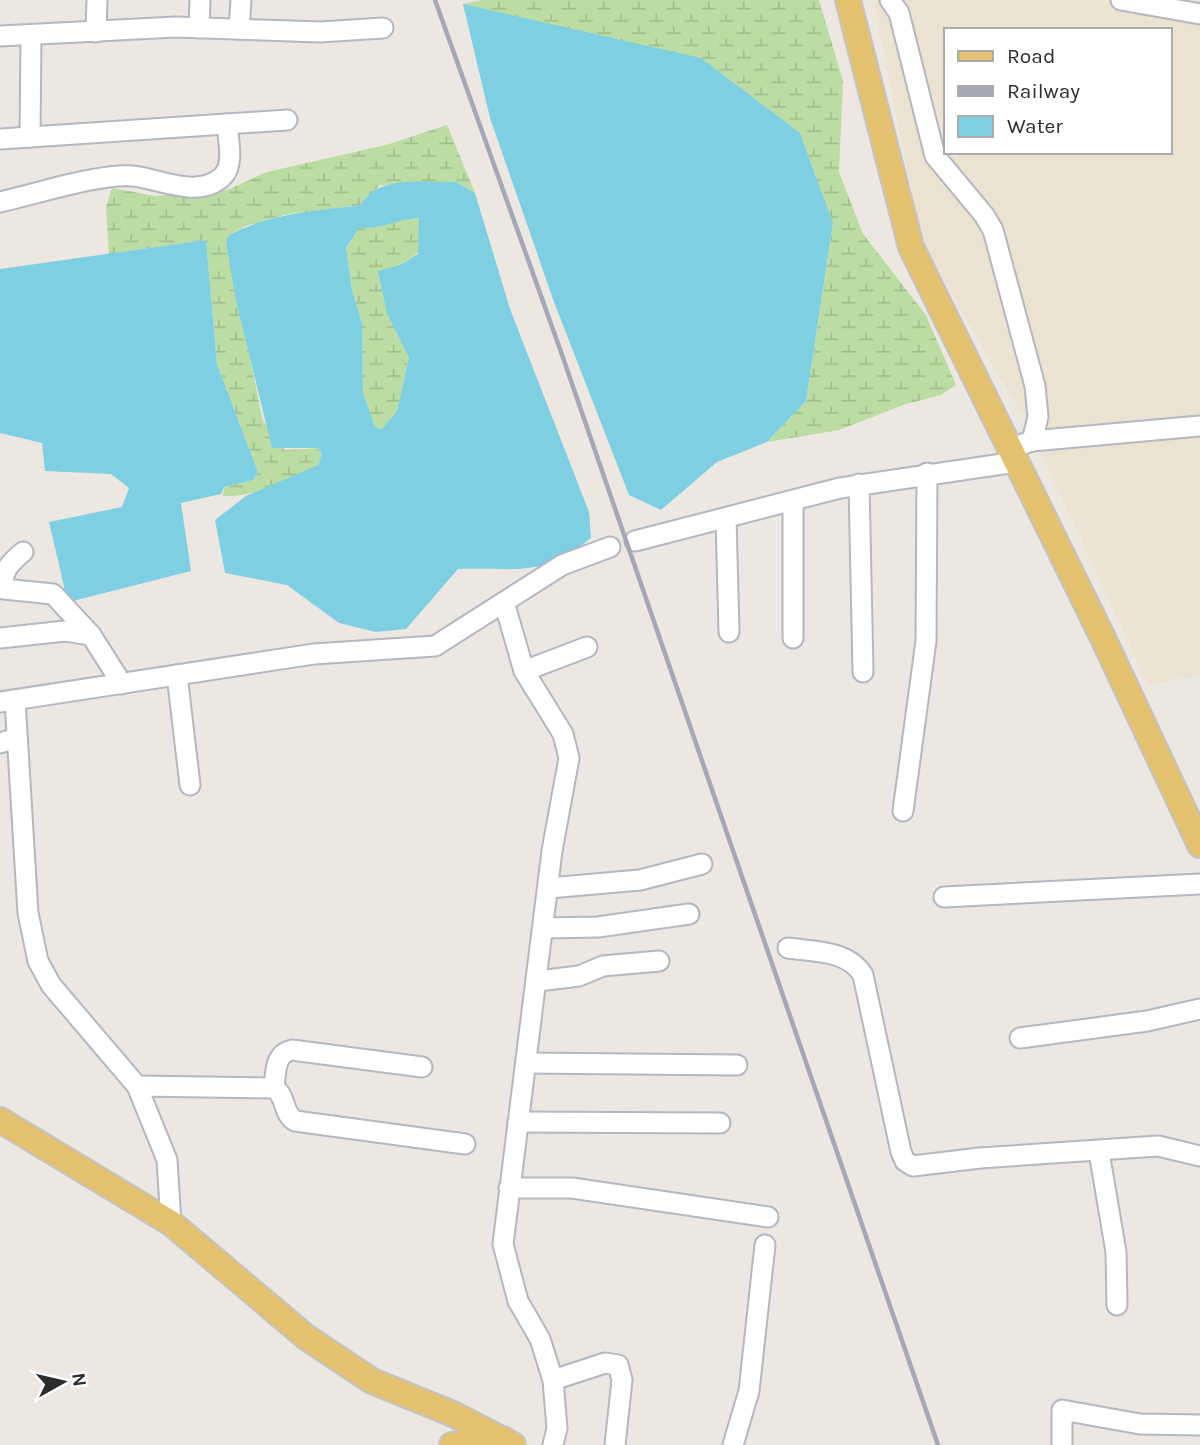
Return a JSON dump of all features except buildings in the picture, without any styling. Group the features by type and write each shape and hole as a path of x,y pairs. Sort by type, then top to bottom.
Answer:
{"main road":[{"path":"848,0 911,247 1020,452 1200,845"},
{"path":"0,1120 171,1223 306,1337 372,1381 508,1442"},
{"path":"452,1445 508,1442"}],"street":[{"path":"96,32 97,0"},
{"path":"199,28 200,0"},
{"path":"239,29 241,0"},
{"path":"890,0 899,13 935,156 984,215 993,230 1035,386 1038,417 1020,452"},
{"path":"1121,0 1200,14"},
{"path":"0,36 199,28 320,32 383,28"},
{"path":"30,137 31,36"},
{"path":"0,139 287,120"},
{"path":"0,202 122,176 175,185 204,186 222,177 228,170 227,124"},
{"path":"635,541 859,484 927,473 1020,452 1200,426"},
{"path":"903,811 926,641 927,473"},
{"path":"859,484 863,672"},
{"path":"793,501 793,638"},
{"path":"726,519 729,632"},
{"path":"171,1223 167,1160 137,1086 51,985 38,961 27,914 7,701 314,654 435,646 562,565 610,547"},
{"path":"23,552 2,572 0,582 5,589 53,594 60,598 91,635 122,684"},
{"path":"504,602 524,671 563,734 569,758 549,888 503,1244 511,1282 518,1301 540,1339 553,1380 557,1428 553,1445"},
{"path":"0,638 65,631 91,635"},
{"path":"524,671 587,647"},
{"path":"177,675 190,785"},
{"path":"549,888 640,880 702,864"},
{"path":"944,897 1200,884"},
{"path":"544,928 598,927 689,915"},
{"path":"788,948 845,957 857,965 863,975 905,1161 913,1166 981,1158 1158,1146 1200,1156"},
{"path":"538,981 579,976 603,966 659,961"},
{"path":"1020,1038 1147,1021 1200,1009"},
{"path":"274,1088 278,1058 283,1052 292,1050 422,1067"},
{"path":"526,1063 737,1065"},
{"path":"137,1086 274,1088 283,1097 287,1112 295,1121 465,1144"},
{"path":"518,1122 720,1123"},
{"path":"1099,1152 1116,1252 1117,1306"},
{"path":"509,1188 572,1188 768,1217"},
{"path":"733,1445 749,1391 765,1245"},
{"path":"553,1380 605,1363 618,1365 622,1380 615,1445"},
{"path":"1062,1445 1062,1410 1140,1424 1200,1425"}],"shaded area":[{"path":"873,0 1200,0 1200,675 1148,685 1030,429 922,242"}],"green space":[{"path":"482,0 819,0 843,81 839,172 863,234 926,315 956,385 941,395 906,404 839,430 767,442 806,401 833,224 800,133 463,4"},
{"path":"447,125 475,193 456,182 380,185 361,205 284,215 246,226 228,236 226,242 263,421 285,450 317,448 322,453 318,465 284,481 247,494 223,496 224,487 253,480 258,472 217,364 206,240 109,254 106,207 112,188 155,196 227,190 267,172 386,145"},
{"path":"420,218 418,253 400,265 399,335 409,358 397,411 382,429 375,427 363,392 362,323 352,290 346,248 359,228"}],"water":[{"path":"463,4 701,58 800,133 833,223 806,401 767,442 717,462 661,510 629,495 554,302 490,118"},
{"path":"456,182 475,193 510,309 589,512 591,538 557,560 542,565 513,569 458,569 406,629 376,632 339,623 287,585 225,573 215,520 246,496 318,465 322,453 317,448 272,448 236,301 226,242 228,236 259,222 310,211 361,205 368,195 390,184","holes":["419,218 418,254 400,265 378,271 387,313 409,358 397,411 382,429 375,427 363,392 362,323 352,290 346,248 359,228"]},
{"path":"206,240 217,364 258,472 253,480 224,487 221,494 181,503 191,571 65,603 64,586 49,522 122,507 129,488 111,474 45,471 42,443 0,433 0,269"}],"railway":[{"path":"435,0 560,349 938,1445"}]}
